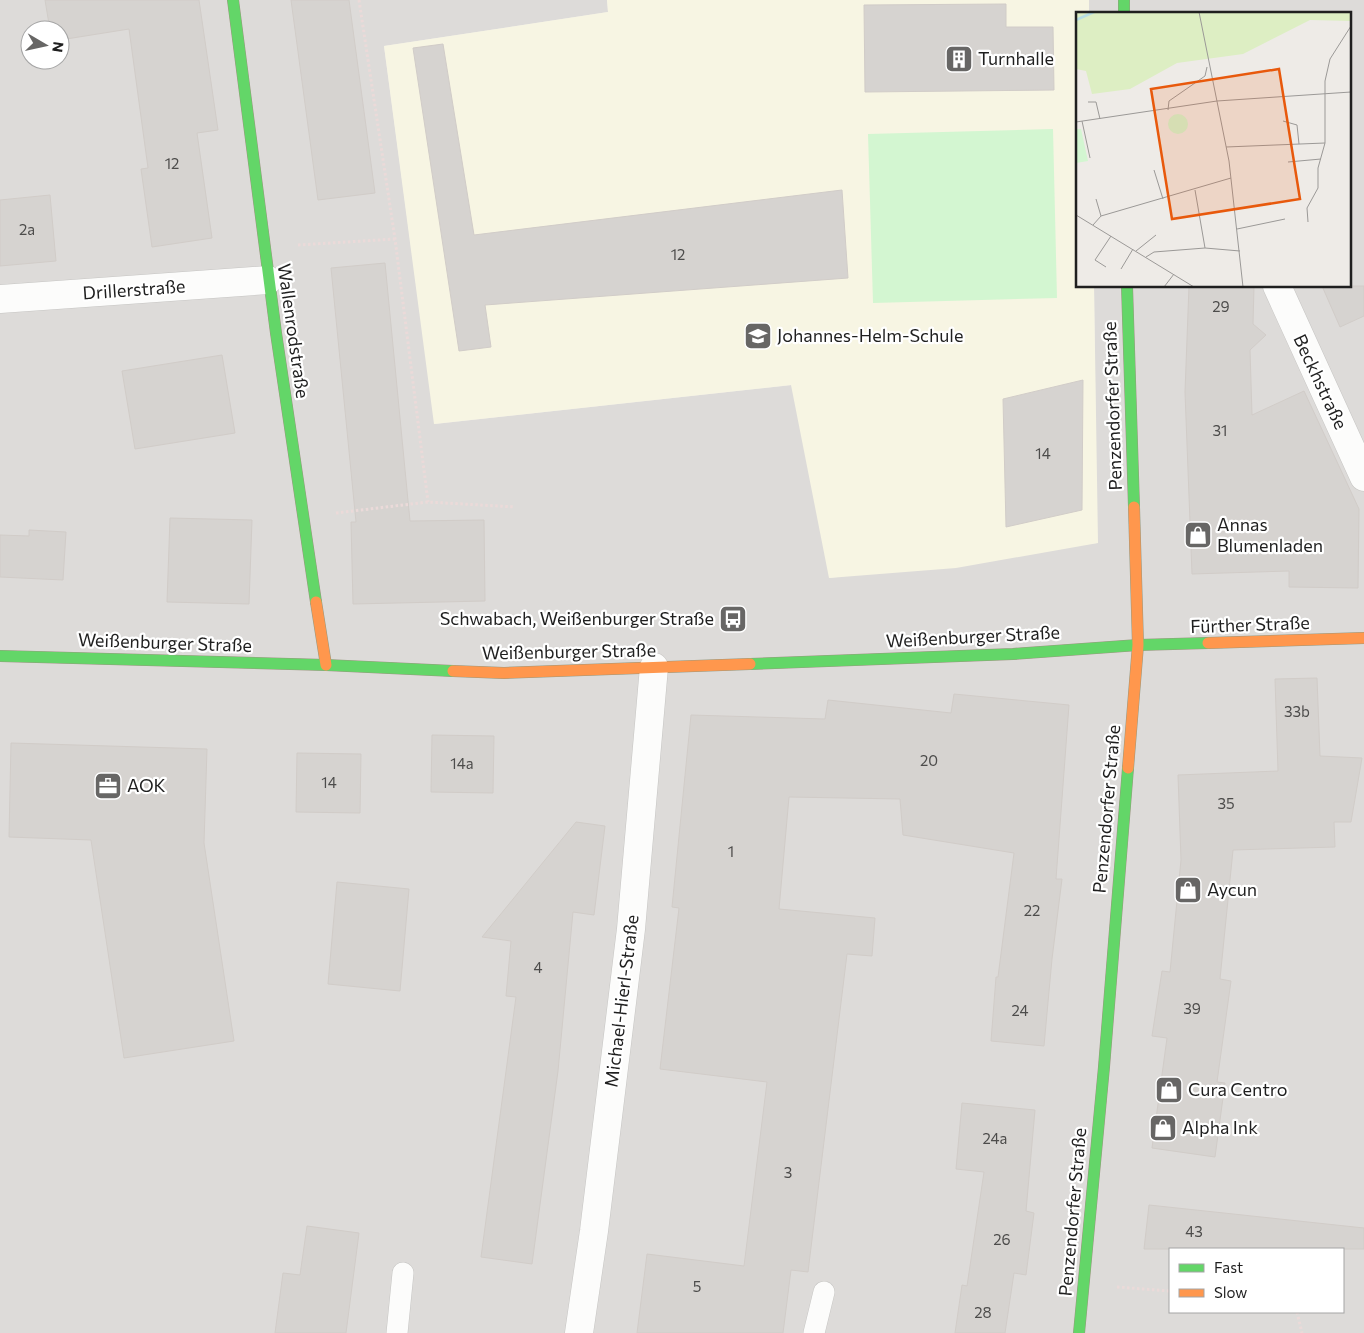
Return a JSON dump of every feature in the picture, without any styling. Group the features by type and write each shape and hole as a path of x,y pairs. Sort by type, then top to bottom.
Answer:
{"main road":[{"name":"Wallenrodstraße","path":"233,0 263,247 301,517 326,666"},
{"name":"Penzendorfer Straße","path":"1079,1333 1105,1058 1138,645 1127,288"},
{"name":"Fürther Straße","path":"1138,645 1364,638"},
{"name":"Weißenburger Straße","path":"0,656 504,673 1013,654 1138,645"}],"street":[{"name":"Drillerstraße","path":"0,299 268,280"},
{"name":"Beckhstraße","path":"1278,288 1364,477"},
{"name":"Michael-Hierl-Straße","path":"579,1333 594,1230 631,929 654,667"}],"lane":[{"path":"398,1333 403,1273"},
{"path":"814,1333 824,1292"}],"path":[{"path":"359,0 395,239 428,502"},
{"path":"263,247 395,239"},
{"path":"301,517 428,502 515,507"},
{"path":"1084,1285 1169,1291"},
{"path":"1297,1313 1302,1333"}],"shaded area":[{"path":"0,0 607,0 608,12 384,46 435,424 792,385 830,578 1097,543 1094,288 1352,288 1352,12 1089,12 1089,0 1364,0 1364,1333 0,1333"},
{"name":"Johannes-Helm-Schule","path":"607,0 1089,0 1089,12 1076,12 1076,288 1094,288 1098,543 956,568 829,578 791,385 434,424 384,46 608,12"}],"green space":[{"path":"1053,129 1057,298 873,303 868,134"}],"building":[{"path":"45,0 199,0 218,130 197,133 212,238 152,247 141,169 148,168 129,29 70,38 70,20 48,20"},
{"path":"291,0 349,0 375,193 318,200"},
{"name":"Turnhalle","path":"1006,4 1006,27 1053,27 1054,90 865,92 864,5"},
{"path":"443,44 474,235 842,190 848,278 485,305 491,347 459,351 413,48"},
{"path":"50,195 56,261 0,266 0,200"},
{"path":"385,263 410,521 484,520 485,601 353,604 351,522 356,522 331,268"},
{"path":"1364,286 1364,316 1340,327 1323,288"},
{"path":"1189,288 1254,288 1253,324 1266,335 1250,350 1252,415 1304,391 1359,509 1358,588 1289,587 1289,571 1192,574 1185,392"},
{"path":"222,355 235,433 135,449 122,371"},
{"path":"1083,380 1082,510 1006,527 1003,399"},
{"path":"170,518 252,520 249,604 167,602"},
{"path":"29,530 66,532 63,580 0,577 0,535 29,536"},
{"path":"1317,678 1320,756 1362,758 1351,822 1334,822 1335,847 1233,850 1220,979 1231,981 1217,1082 1225,1083 1215,1157 1152,1148 1167,1038 1152,1036 1162,971 1170,972 1181,860 1178,775 1278,771 1275,679"},
{"path":"954,694 1069,705 1056,879 1062,879 1044,1046 991,1041 996,977 998,977 1014,853 903,835 900,799 789,797 779,909 875,918 872,956 847,954 808,1272 791,1270 783,1333 637,1333 647,1254 744,1266 767,1082 660,1069 679,908 672,907 691,715 825,719 828,700 951,713"},
{"path":"432,735 494,736 493,793 431,792"},
{"path":"11,743 207,749 204,843 234,1041 124,1058 91,840 9,837"},
{"path":"297,753 361,754 360,813 296,812"},
{"path":"576,822 605,826 594,915 573,912 558,1071 532,1264 481,1257 516,997 506,996 511,941 482,937"},
{"path":"337,882 409,889 400,991 328,984"},
{"path":"962,1103 1035,1110 1026,1211 1034,1213 1026,1275 1014,1273 1005,1333 955,1333 962,1285 967,1286 984,1172 956,1169"},
{"path":"1149,1205 1364,1228 1364,1249 1144,1249"},
{"path":"307,1226 359,1233 346,1333 275,1333 283,1273 300,1275"}],"traffic: fast":[{"path":"233,0 276,333 316,602"},
{"path":"1124,0 1124,12"},
{"path":"1127,288 1134,507"},
{"path":"750,664 1013,654 1138,645 1208,643"},
{"path":"0,656 326,665 453,671"},
{"path":"1079,1333 1104,1067 1128,768"}],"traffic: slow":[{"path":"1128,768 1138,645 1134,507"},
{"path":"316,602 326,665"},
{"path":"1208,643 1364,638"},
{"path":"453,671 504,673 750,664"}],"place":[{"name":"Turnhalle","path":"959,59"},
{"name":"Johannes-Helm-Schule","path":"758,336"},
{"name":"Annas Blumenladen","path":"1198,535"},
{"name":"Schwabach, Weißenburger Straße","path":"733,619"},
{"name":"AOK","path":"108,786"},
{"name":"Aycun","path":"1188,890"},
{"name":"Cura Centro","path":"1169,1090"},
{"name":"Alpha Ink","path":"1163,1128"}]}
